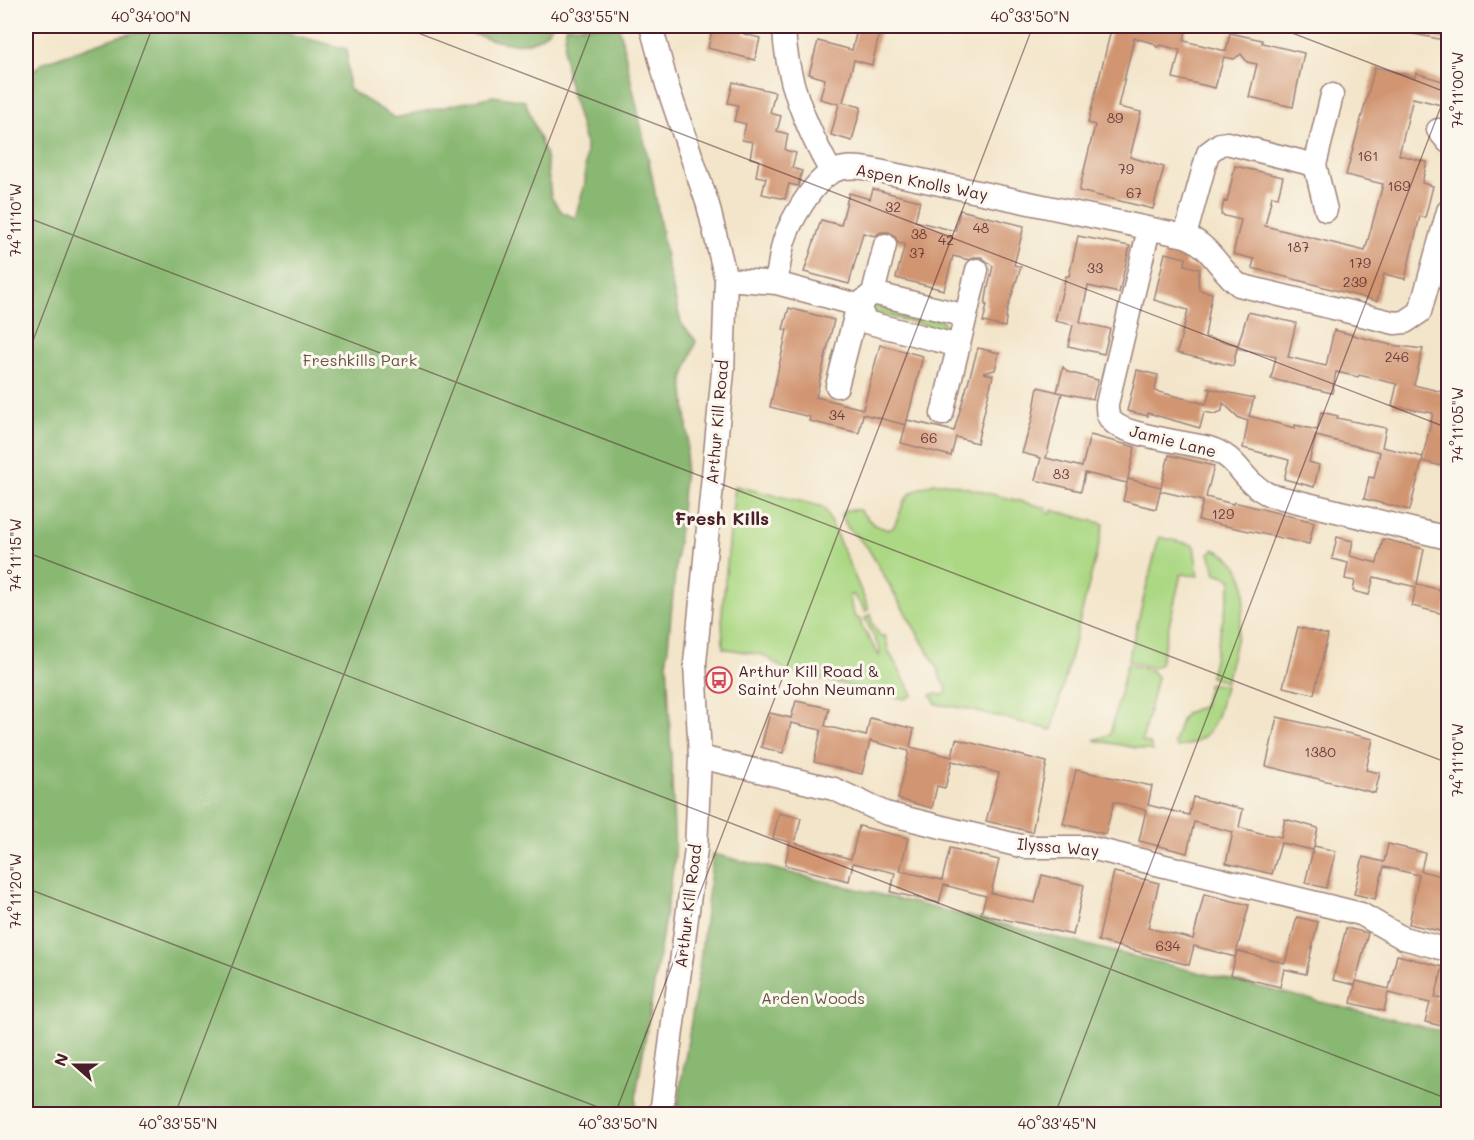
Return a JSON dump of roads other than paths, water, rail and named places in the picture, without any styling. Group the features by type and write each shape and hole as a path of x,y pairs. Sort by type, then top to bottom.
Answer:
{"street":[{"name":"Arthur Kill Road","path":"651,26 667,85 708,205 726,279 723,371 695,663 700,757 696,849 661,1114"},
{"path":"784,26 790,74 810,135 831,172"},
{"path":"1326,210 1315,165 1332,95"},
{"path":"1185,236 1208,153 1220,144 1227,143 1315,165"},
{"name":"Aspen Knolls Way","path":"776,283 784,241 792,221 811,193 831,172 842,168 869,169 1185,236 1195,240 1207,250 1229,278 1239,285 1395,323 1405,322 1420,312 1449,211"},
{"name":"Jamie Lane","path":"1149,229 1107,404 1107,414 1110,420 1123,429 1208,448 1224,454 1235,463 1246,479 1270,495 1449,538"},
{"path":"837,386 885,245"},
{"path":"942,414 977,270"},
{"path":"726,279 776,283 966,316"},
{"path":"866,299 866,322 959,346"},
{"name":"Ilyssa Way","path":"700,757 834,789 885,813 1025,847 1087,847 1361,914 1403,938 1449,950"}],"place":[{"name":"Arthur Kill Road & Saint John Neumann","path":"719,680"}],"district":[{"name":"Fresh Kills","path":"722,519"}],"park label":[{"name":"Freshkills Park","path":"360,360"},
{"name":"Arden Woods","path":"813,998"}]}
